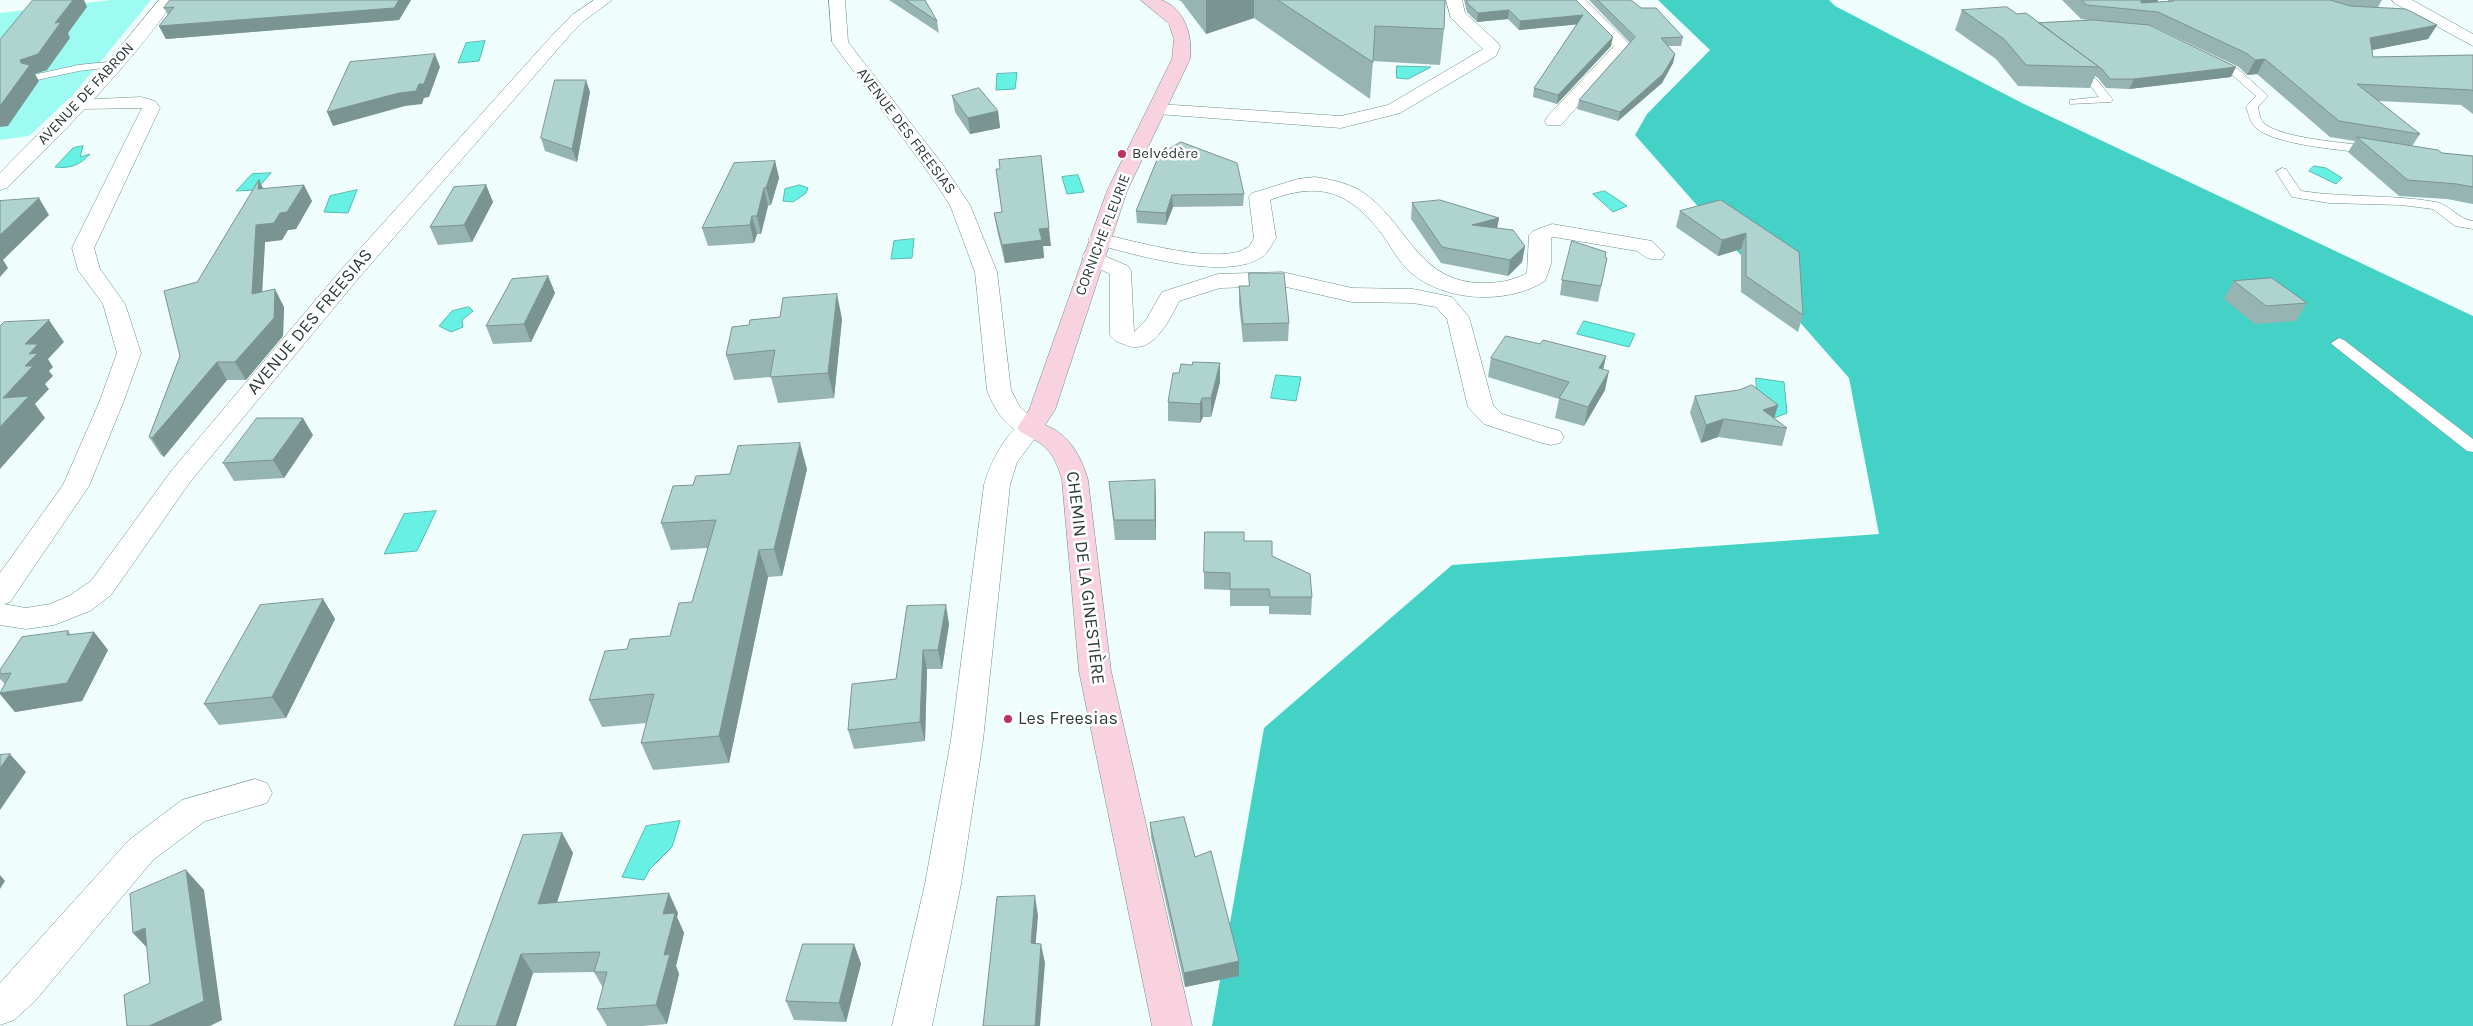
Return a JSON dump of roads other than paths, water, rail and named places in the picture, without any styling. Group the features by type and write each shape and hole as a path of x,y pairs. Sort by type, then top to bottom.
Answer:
{"main road":[{"name":"CORNICHE FLEURIE","path":"1030,428 1042,410 1096,248 1117,192 1158,109 1181,58 1185,44 1180,29 1172,17 1149,0"},
{"name":"CHEMIN DE LA GINESTIÈRE","path":"1030,428 1046,433 1062,448 1071,464 1076,480 1095,671 1172,1026"}],"street":[{"name":"AVENUE DE FABRON","path":"0,184 81,104 144,33 167,0"},
{"name":"AVENUE DES FREESIAS","path":"81,104 141,102 149,104 151,108 83,248 89,270 114,304 129,353 111,403 76,486 3,614 45,616 73,608 89,599 101,588 181,476 348,274 520,84 563,33 578,18 604,0"},
{"name":"AVENUE DES FREESIAS","path":"837,0 840,42 936,169 960,205 986,272 999,390 1004,406 1018,421 1030,428"},
{"path":"1158,109 1341,122 1372,116 1394,109 1490,52 1492,47 1457,15 1454,0"},
{"path":"1554,121 1622,46 1577,0"},
{"path":"2400,0 2473,41"},
{"path":"1096,248 1194,260 1236,258 1255,252 1265,238 1259,197 1277,189 1316,182 1337,186 1356,194 1382,220 1418,268 1443,282 1461,287 1480,290 1501,289 1527,284 1537,276 1540,264 1540,236 1552,230 1644,246 1654,254"},
{"path":"1096,248 1120,271 1123,282 1119,316 1122,335 1134,341 1146,336 1158,320 1170,297 1218,281 1282,279 1352,295 1413,296 1444,302 1458,317 1481,407 1493,419 1551,436"},
{"path":"912,1026 943,884 967,740 997,485 1004,461 1030,428"},
{"path":"0,1006 21,988 142,850 194,810 255,793"}],"lane":[{"path":"2406,18 2432,18"},
{"path":"2200,55 2234,71 2262,96 2252,106 2258,124 2270,132 2289,137 2386,152"},
{"path":"2063,59 2093,82 2107,100 2074,102"},
{"path":"38,77 78,68 117,64"},
{"path":"2282,172 2297,194 2329,199 2401,201 2437,206 2460,223 2473,225"},
{"path":"2339,342 2473,447"}],"place":[{"name":"Belvédère","path":"1122,154"},
{"name":"Les Freesias","path":"1008,719"}]}
